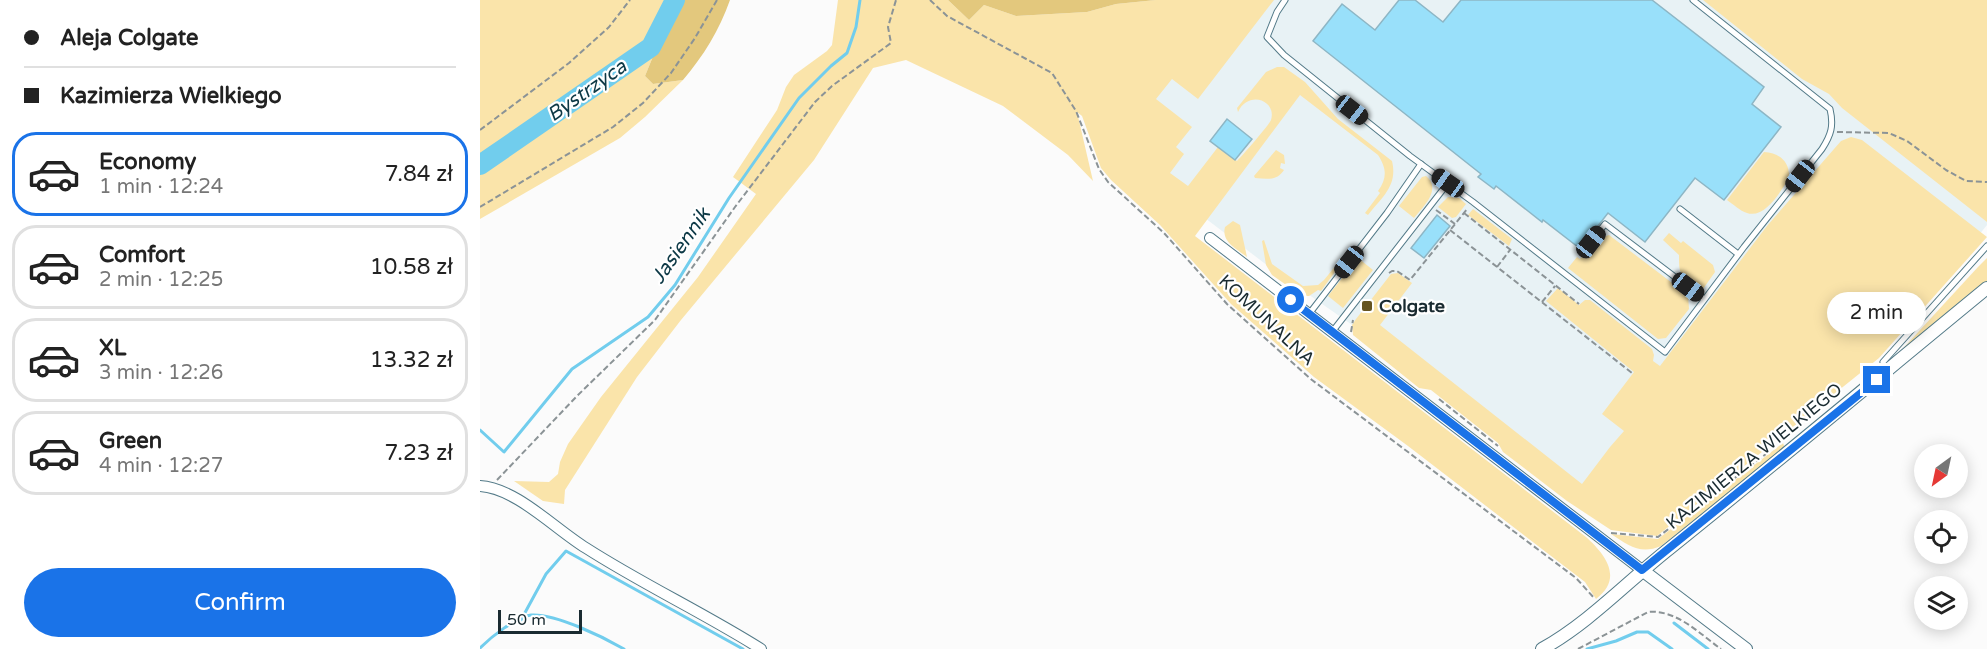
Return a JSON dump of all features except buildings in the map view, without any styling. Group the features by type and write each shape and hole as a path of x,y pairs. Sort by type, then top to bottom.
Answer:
{"street":[{"path":"1210,238 1746,649"},
{"name":"KAZIMIERZA WIELKIEGO","path":"1542,649 1560,639 1601,606 1987,288"},
{"path":"486,486 513,497 586,548 761,649"}],"lane":[{"path":"1286,0 1276,12 1267,38 1284,55 1665,352 1738,254 1822,149 1833,123 1830,110 1693,0"},
{"path":"1309,314 1387,213 1421,164"},
{"path":"1332,332 1448,183"},
{"path":"1680,209 1738,254"},
{"path":"1591,242 1605,224 1704,299"},
{"path":"1883,362 1987,246"}],"path":[{"path":"480,130 569,63 609,27 630,0"},
{"path":"480,207 613,127 643,103 671,73 717,0"},
{"path":"486,486 507,468 655,320 741,199 815,102 832,86 891,43 888,27 896,0"},
{"name":"KOMUNALNA","path":"930,0 947,16 1052,73 1076,111 1099,169 1164,233 1227,304 1312,380 1576,578 1601,606"},
{"path":"1831,132 1860,131 1889,134 1907,141 1946,170 1966,181 1987,182"},
{"path":"1388,274 1397,271 1410,280 1473,202"},
{"path":"1431,206 1455,224"},
{"path":"1464,213 1579,304"},
{"path":"1450,230 1632,373"},
{"path":"1497,267 1510,250"},
{"path":"1542,302 1555,285"},
{"path":"1351,336 1350,328 1354,318"},
{"path":"1439,399 1497,444 1502,454"},
{"path":"1611,532 1658,537 1770,450"},
{"path":"1578,649 1648,612 1660,611 1672,615 1721,649"}],"shaded area":[{"path":"480,0 675,0 651,47 654,54 645,76 653,84 683,80 620,138 480,219"},
{"path":"675,0 730,0 710,42 683,80 653,84 645,76 654,54 651,47"},
{"path":"838,0 948,0 969,20 984,5 1016,16 1087,12 1116,4 1156,0 1274,0 1198,99 1172,79 1156,99 1192,127 1176,147 1184,154 1170,173 1188,186 1218,147 1237,161 1269,123 1272,113 1270,107 1260,100 1248,101 1238,112 1237,108 1266,72 1277,67 1284,67 1305,82 1338,119 1392,161 1391,184 1368,215 1365,213 1380,193 1378,191 1385,173 1381,160 1378,155 1300,95 1195,236 1586,537 1600,551 1609,566 1609,583 1604,591 1596,599 1585,582 1314,377 1231,304 1160,225 1101,168 1082,116 1077,112 1093,181 1068,155 1003,106 906,60 873,68 814,160 681,320 637,377 565,490 564,504 543,501 514,481 549,482 558,474 560,462 568,444 601,397 698,277 756,194 733,177 777,110 786,87 794,75 832,45"},
{"path":"948,0 1156,0 1116,4 1087,12 1016,16 984,5 969,20"},
{"path":"1219,0 1987,0 1987,225 1965,252 1610,519 1378,343 1272,269 1109,145"},
{"path":"1703,0 1987,0 1987,222 1842,108 1829,94 1802,79"},
{"path":"1851,137 1862,140 1987,237 1879,358 1657,536 1611,530 1567,501 1503,452 1498,443 1431,390 1419,388 1353,335 1352,325 1356,319 1391,274 1398,273 1412,283 1380,325 1582,484 1624,431 1602,414 1634,372 1546,301 1558,288 1579,305 1585,300 1590,300 1652,349 1653,361 1660,366 1767,226 1841,141"},
{"path":"1276,150 1284,155 1285,164 1281,163 1280,168 1284,170 1281,174 1275,178 1255,178 1254,176"},
{"path":"1764,152 1775,154 1783,159 1788,167 1789,178 1766,208 1754,214 1747,213 1727,200"},
{"path":"1426,176 1432,186 1432,192 1414,218 1399,206 1422,177"},
{"path":"1448,197 1459,198 1466,204 1456,217 1452,218 1438,207"},
{"path":"1473,209 1512,239 1509,246 1468,215"},
{"path":"1233,221 1240,225 1247,257 1231,245 1225,237 1225,227"},
{"path":"1669,233 1713,265 1715,272 1703,289 1697,290 1682,275 1679,255 1663,240"},
{"path":"1609,235 1688,295 1689,309 1666,338 1658,339 1568,268 1577,257 1580,259 1600,238"},
{"path":"1264,240 1272,264 1303,286 1318,285 1346,253 1348,254 1321,291 1302,296 1272,275 1266,265 1262,241"},
{"path":"1358,258 1373,270 1343,308 1328,296"},
{"path":"1987,258 1987,281 1897,355 1978,267"},
{"path":"1783,443 1785,448 1661,546 1654,549 1634,548 1611,534 1658,539"}],"waterway":[{"name":"Bystrzyca","path":"480,165 651,47 675,0"},
{"name":"Jasiennik","path":"480,430 504,452 572,369 648,317 675,285 729,198 799,98 847,53 856,27 860,0"},
{"path":"521,620 546,574 566,551 743,649"},
{"path":"480,648 511,623 531,615 541,615 592,632 624,649"},
{"path":"1674,623 1708,649"},
{"path":"1587,649 1637,632 1648,632 1672,649"}],"place":[{"name":"Colgate","path":"1367,306"}],"route":[{"path":"1291,300 1642,570 1877,380"}]}
